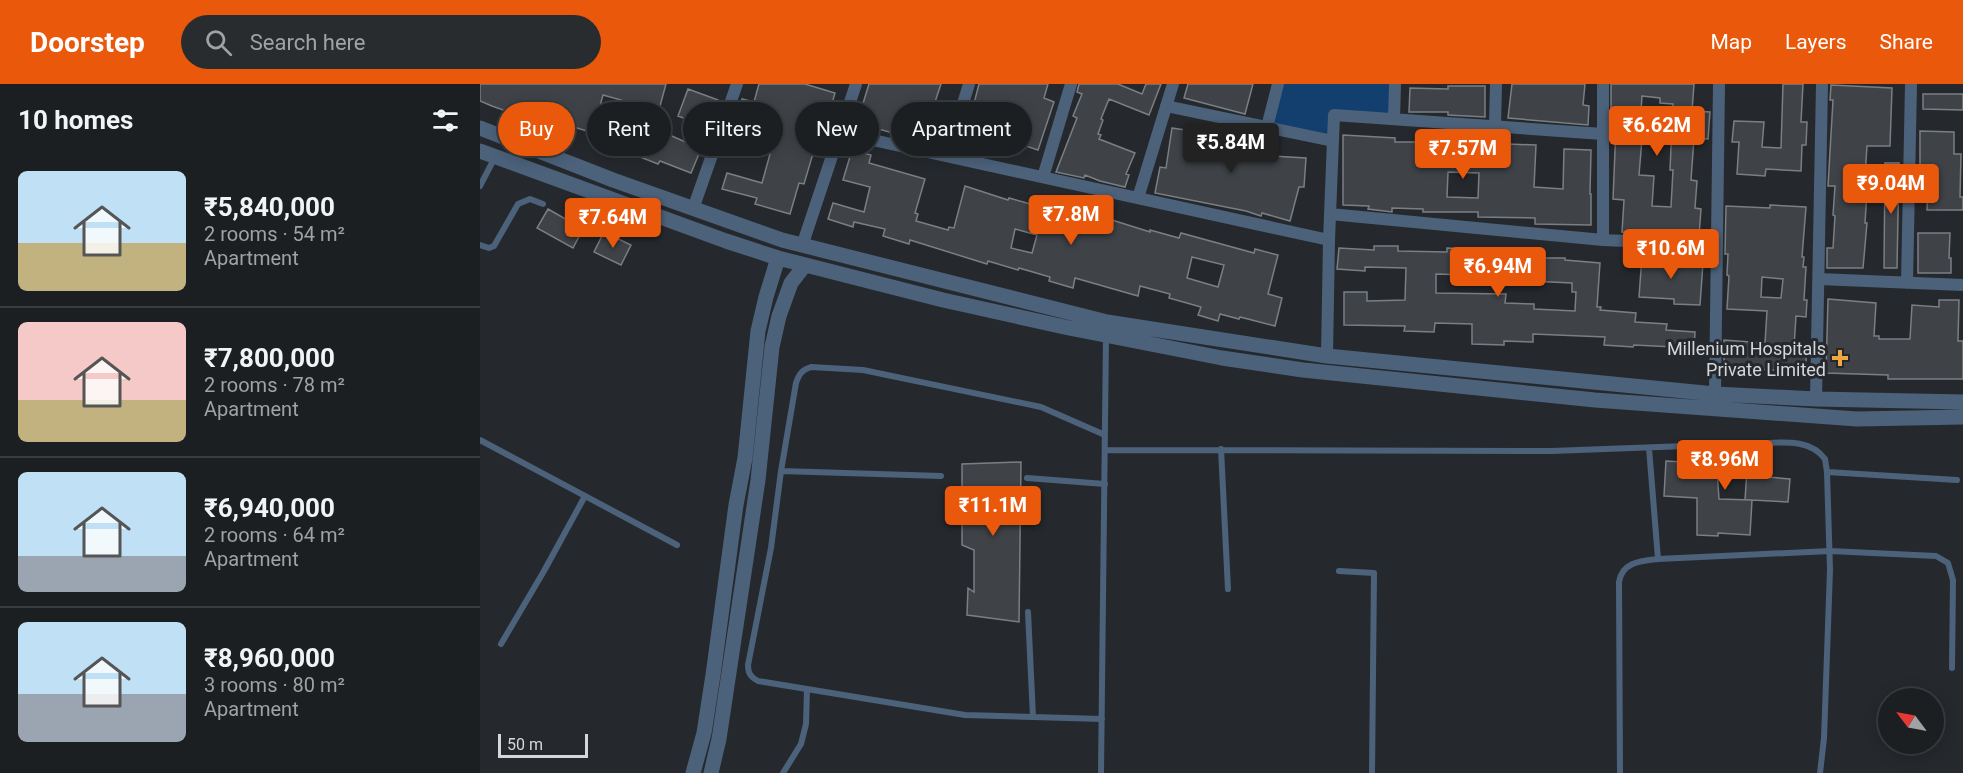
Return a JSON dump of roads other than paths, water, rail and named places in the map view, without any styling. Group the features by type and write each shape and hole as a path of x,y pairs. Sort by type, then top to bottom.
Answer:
{"street":[{"path":"693,209 737,84"},
{"path":"850,102 856,84"},
{"path":"964,102 969,84"},
{"path":"1043,177 1071,84"},
{"path":"1138,198 1173,84"},
{"path":"1266,127 1278,84"},
{"path":"1394,119 1395,84"},
{"path":"1495,126 1496,84"},
{"path":"1603,84 1603,240"},
{"path":"1715,394 1719,84"},
{"path":"1816,399 1822,84"},
{"path":"1907,283 1911,84"},
{"path":"1166,106 1333,141"},
{"path":"1327,356 1334,115 1603,134"},
{"path":"480,128 665,199 802,246 1107,322 1327,356 1638,387 1715,394 1816,399 1963,402"},
{"path":"480,151 778,258 943,300 1222,358 1303,370 1636,403 1857,418 1963,417"},
{"path":"802,246 833,156"},
{"path":"947,156 1329,240"},
{"path":"659,216 665,199"},
{"path":"1330,214 1603,240 1717,245"},
{"path":"693,773 704,733 736,505 745,458 758,331 778,258"},
{"path":"711,773 758,480 772,347 779,316 791,283 805,265"},
{"path":"873,282 877,265"},
{"path":"1819,279 1963,285"},
{"path":"1636,403 1638,387"}],"lane":[{"path":"480,186 496,156"},
{"path":"480,245 489,248 495,246 518,204 524,200 530,199 543,204"},
{"path":"1101,773 1106,335"},
{"path":"1102,719 965,715 758,681 748,672 771,548 796,383 799,374 804,370 812,367 863,370 1041,407 1105,435"},
{"path":"480,440 677,545"},
{"path":"1105,450 1552,452 1793,442 1808,445 1819,451 1825,459 1830,551 1824,738 1820,773"},
{"path":"1649,448 1658,559"},
{"path":"1221,449 1228,589"},
{"path":"781,471 941,476"},
{"path":"1827,472 1957,480"},
{"path":"1026,478 1105,484"},
{"path":"501,644 585,496"},
{"path":"1620,773 1620,577 1633,563 1658,559 1830,551 1936,556 1948,563 1953,580 1952,668"},
{"path":"1339,571 1374,573 1372,773"},
{"path":"1028,612 1033,717"},
{"path":"783,773 801,744 806,724 807,689"}],"place":[{"name":"Millenium Hospitals Private Limited","path":"1840,358"}]}
